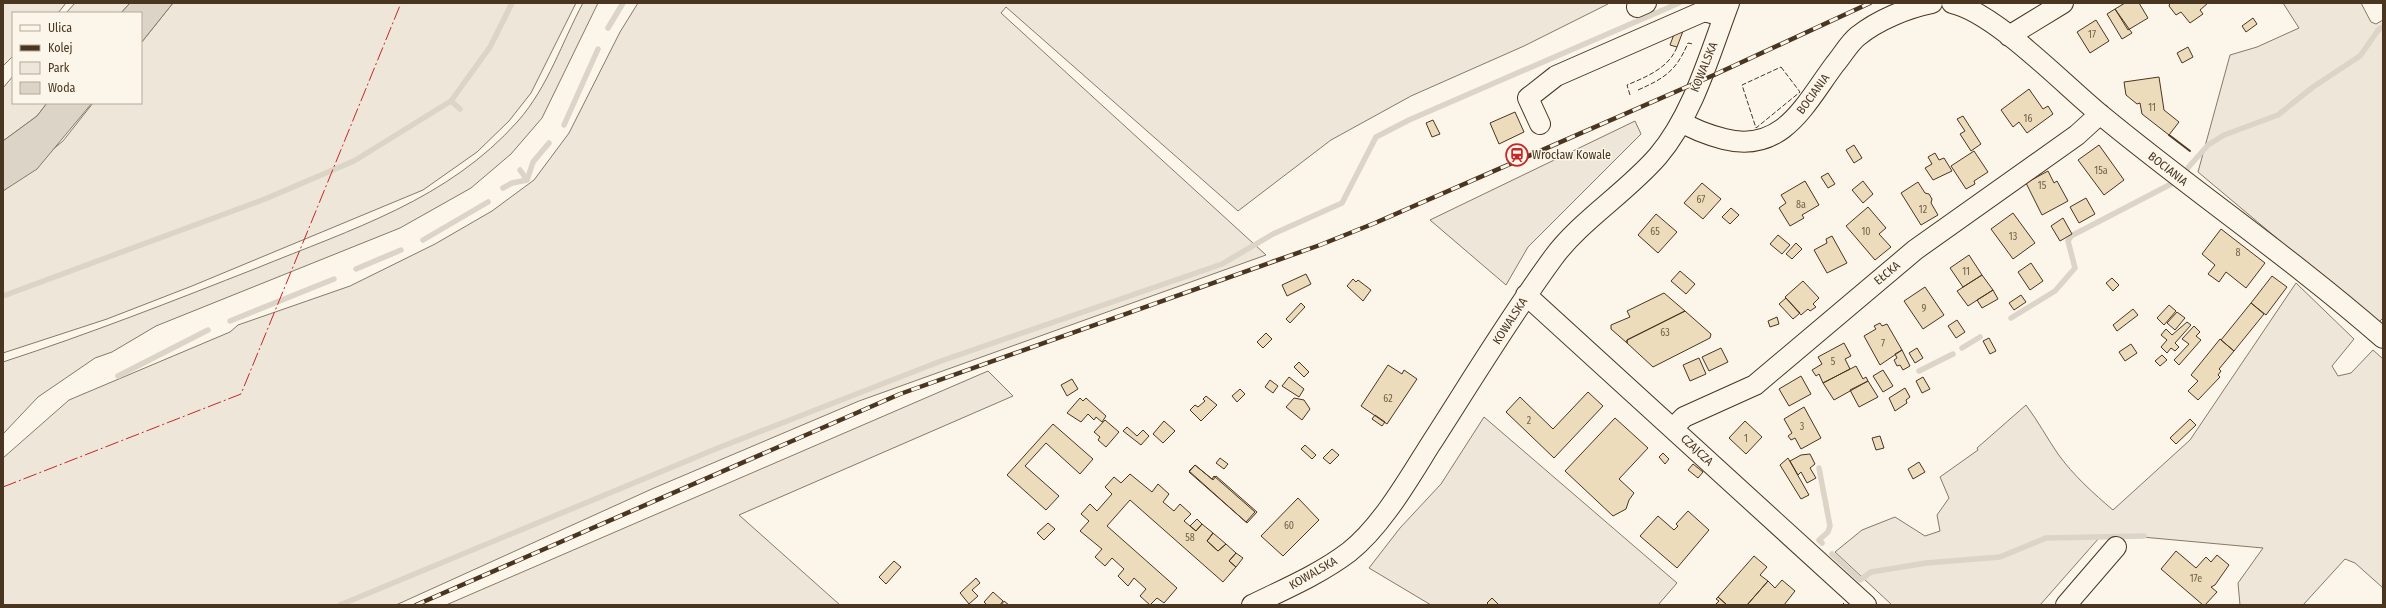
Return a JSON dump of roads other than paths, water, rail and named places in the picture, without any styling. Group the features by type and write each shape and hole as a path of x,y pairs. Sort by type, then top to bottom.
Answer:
{"street":[{"name":"BOCIANIA","path":"1682,122 1716,137 1736,142 1764,140 1778,132 1796,118 1857,36 1891,16 1932,3"},
{"name":"BOCIANIA","path":"1952,3 1981,14 2100,114 2383,338"},
{"path":"2009,36 2063,3"},
{"name":"KOWALSKA","path":"1252,605 1320,570 1350,551 1361,540 1410,476 1526,295 1558,251 1658,156 1682,122 1726,10"},
{"path":"1540,124 1528,98 1556,76 1702,12 1726,10"},
{"name":"EŁCKA","path":"1673,428 1684,417 1755,385 1915,250 2077,135 2100,114"},
{"name":"CZAJCZA","path":"1526,295 1866,605"},
{"path":"2066,605 2116,547"}],"water":[{"path":"130,3 173,3 142,42 142,12 122,12"},
{"path":"46,104 91,104 37,169 3,191 3,141 37,116"}],"waterway":[{"path":"3,296 265,199 354,161 451,101 490,47 512,3"},
{"path":"608,28 623,3"},
{"path":"340,605 718,448 941,361 1222,264 1273,234 1342,203 1376,137 1409,120 1679,3"},
{"path":"2186,170 2208,145 2224,135 2278,115 2313,87 2360,56 2379,29 2383,27"},
{"path":"564,125 598,49"},
{"path":"451,101 460,109"},
{"path":"527,180 533,162 549,143"},
{"path":"520,170 527,180"},
{"path":"503,188 512,183 527,180"},
{"path":"2011,318 2055,291 2075,268 2068,241 2071,236 2173,183"},
{"path":"423,240 488,202"},
{"path":"356,269 401,250"},
{"path":"230,321 334,279"},
{"path":"118,376 208,330"},
{"path":"1962,348 1980,337"},
{"path":"1919,371 1953,354"},
{"path":"1819,468 1830,526 1828,532 1819,540 1822,543"},
{"path":"1832,554 1860,580 1871,572 1926,563 2000,557 2046,538 2144,536"}],"railway":[{"path":"416,605 900,394 1320,245 1375,223 1714,75 1870,3"}],"place":[{"name":"Wrocław Kowale","path":"1517,155"}]}
